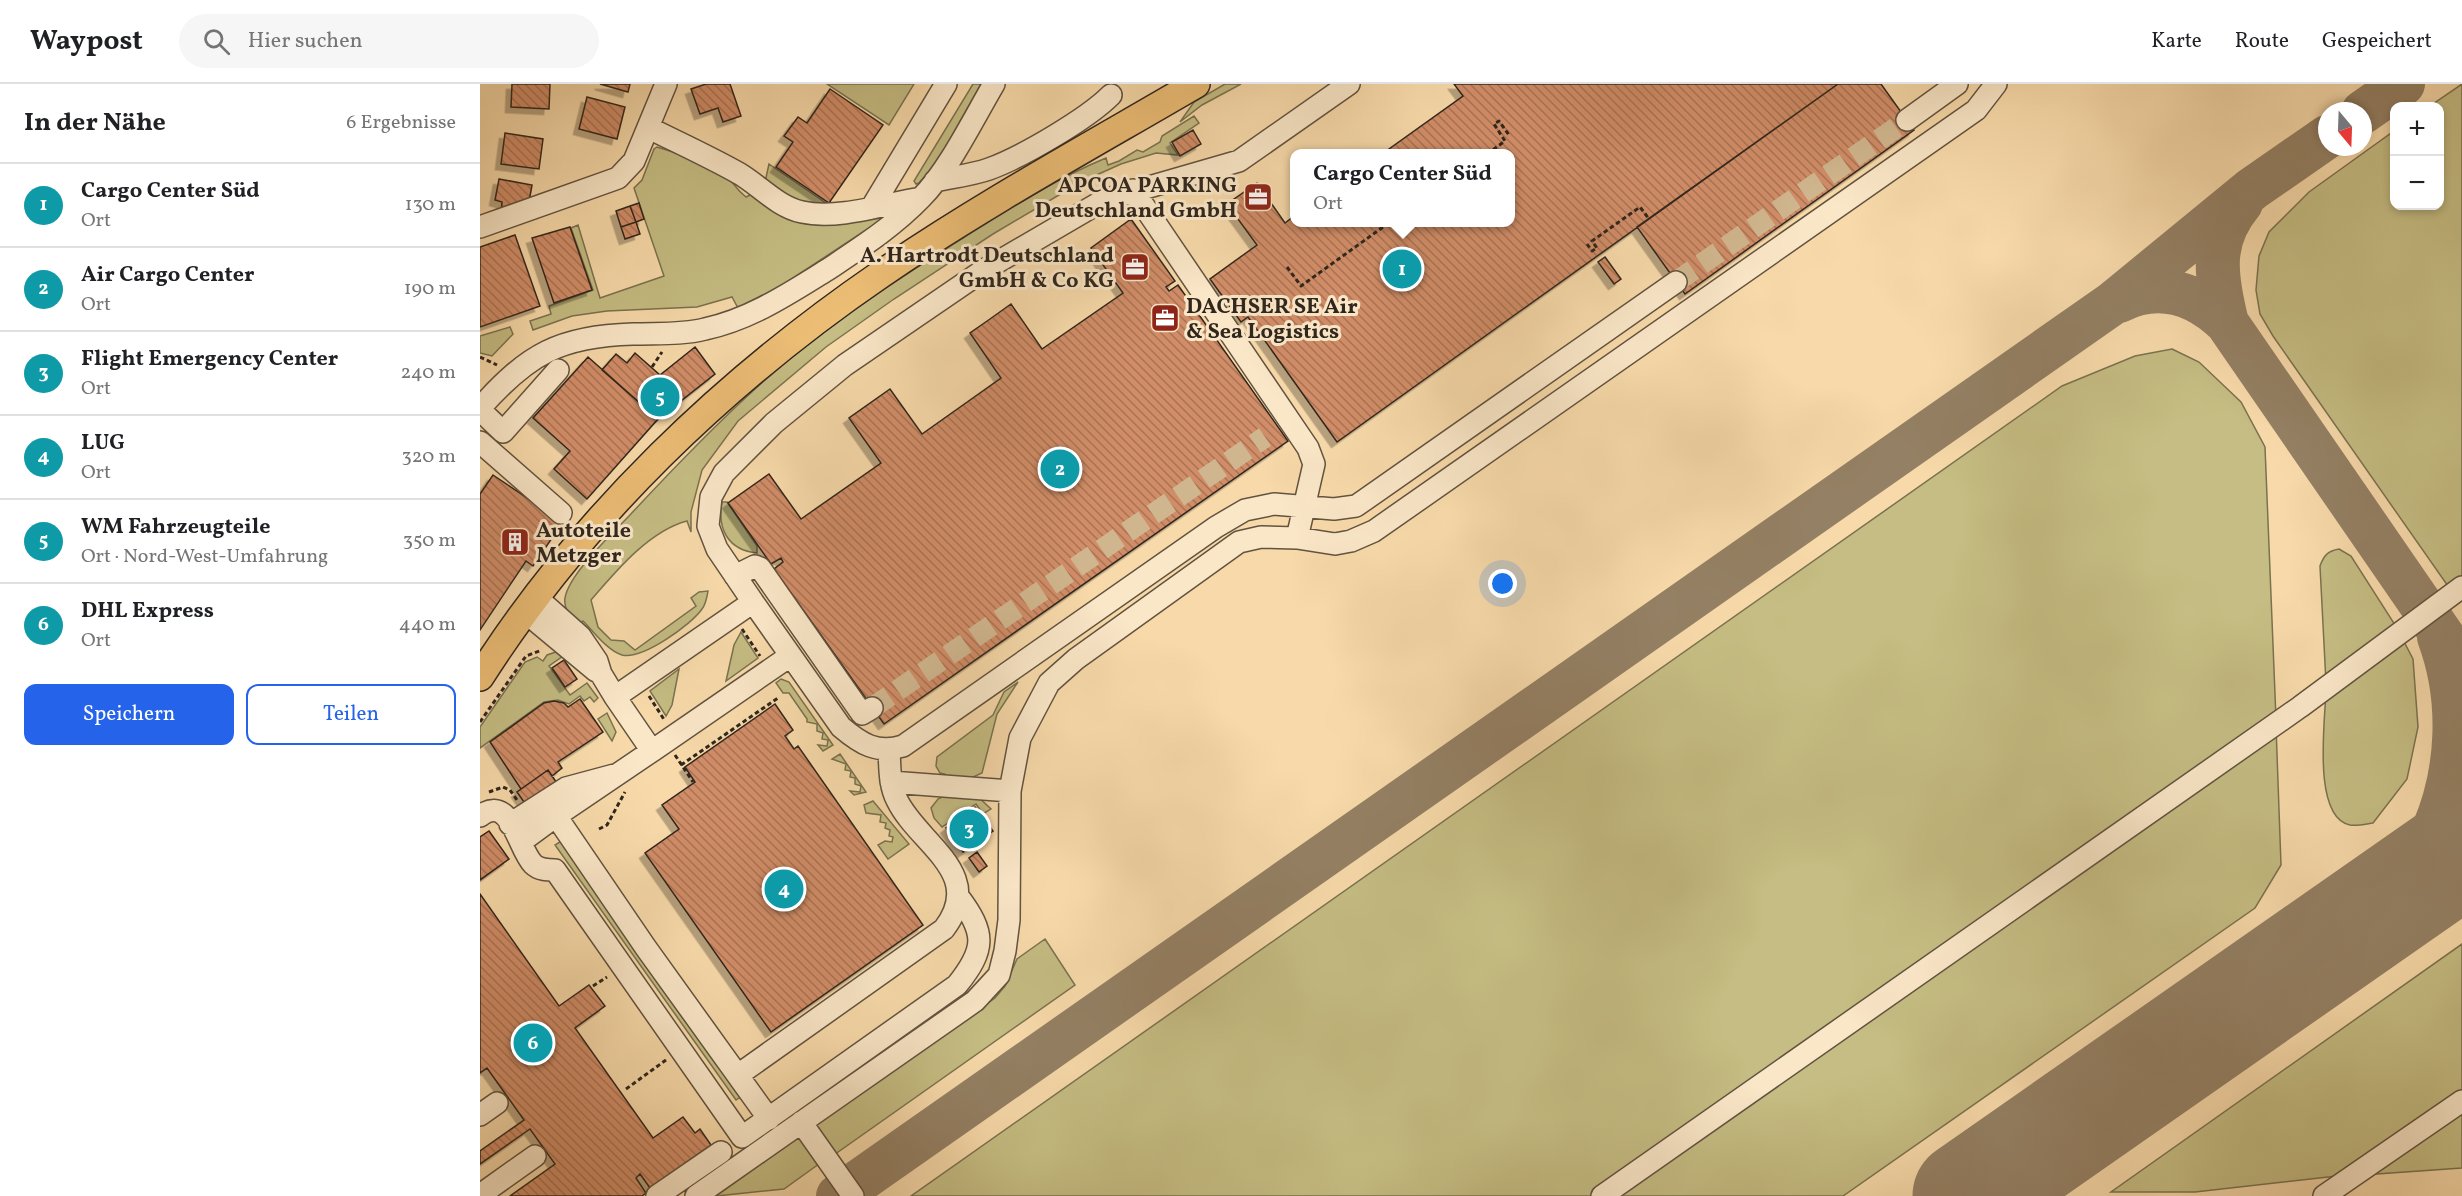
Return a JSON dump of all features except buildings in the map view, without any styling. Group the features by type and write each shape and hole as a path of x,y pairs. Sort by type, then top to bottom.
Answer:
{"main road":[{"path":"480,677 531,605 596,525 669,447 785,345 871,281 927,244 1044,172 1196,84"}],"street":[{"path":"480,227 618,178 634,161 666,84"},
{"path":"872,207 946,84"},
{"path":"558,370 503,432 481,406 527,362 543,352 575,340 610,334 703,330 760,311 865,245 921,198 935,181 994,84"},
{"path":"1349,84 1239,161 1104,200 984,270 845,365 774,423 724,473 711,497 708,526 717,549 842,727 865,744 889,750 903,746 1216,527 1245,510 1274,504 1334,509 1356,506 1676,282"},
{"path":"1907,120 1957,84"},
{"path":"696,1196 975,1001 999,975 1009,920 1010,791 1020,738 1049,683 1076,660 1239,542 1261,537 1297,538 1335,544 1351,541 1374,531 1976,110 1996,84"},
{"path":"935,181 989,169 1020,154 1098,108 1111,94"},
{"path":"649,128 712,159 748,179 782,204 801,212 825,214 921,198"},
{"path":"1133,190 1308,447 1314,464 1297,538"},
{"path":"480,442 561,513"},
{"path":"735,576 755,566 760,568 862,714 872,708"},
{"path":"1602,1196 2300,707 2462,587"},
{"path":"615,697 753,602"},
{"path":"531,605 585,664 601,674"},
{"path":"531,605 580,636 597,661 601,674 615,697 664,742"},
{"path":"516,833 556,816 624,779 664,742 790,656"},
{"path":"738,1074 944,929 956,908 958,896 952,871 897,801 891,782 889,750"},
{"path":"516,833 566,788 624,779"},
{"path":"891,782 1010,791"},
{"path":"480,816 494,809 501,812 534,865 544,870 555,870 742,1137"},
{"path":"556,816 646,948 769,1119"},
{"path":"657,1196 957,985 974,960 980,936 973,915 958,896"},
{"path":"2324,1196 2462,1101"},
{"path":"801,1122 853,1196"},
{"path":"721,1152 733,1170"},
{"path":"480,1195 535,1156"}],"path":[{"path":"1493,149 1505,141 1494,124 1499,121 1509,135"},
{"path":"1587,244 1592,251 1597,248 1592,241 1640,207 1648,219"},
{"path":"1287,267 1301,286 1383,227"},
{"path":"651,367 662,354"},
{"path":"733,615 769,670"},
{"path":"480,722 526,656 564,643"},
{"path":"639,680 664,742 693,782"},
{"path":"681,765 778,698"},
{"path":"599,829 606,825 624,779"},
{"path":"626,1089 680,1049"}],"shaded area":[{"path":"827,84 914,84 889,125"},
{"path":"973,84 981,84 937,162 916,184 914,181"},
{"path":"1225,84 1241,84 1202,105 1180,122 1194,102"},
{"path":"2462,84 2462,581 2450,589 2273,336 2260,314 2256,290 2259,256 2269,232 2309,192 2359,156 2372,156 2372,147 2390,134 2390,210 2444,210 2444,102 2436,102"},
{"path":"1194,116 1199,123 1170,143 1178,155 1156,153 1121,164 1081,182 993,234 826,347 738,421 702,470 691,512 691,532 687,521 659,533 634,553 591,600 598,627 611,640 624,641 635,650 696,606 691,598 699,592 708,591 703,607 688,624 653,647 631,655 622,655 612,650 583,621 578,626 567,610 565,598 568,588 582,567 690,452 738,405 803,348 882,291 1015,205 1069,175 1106,158 1108,165 1137,150 1143,152 1160,142 1162,136"},
{"path":"657,147 694,159 722,172 746,197 752,194 876,212 881,220 784,284 738,308 732,297 697,307 607,311 572,316 533,330 530,321 551,314 549,306 593,290 571,228 578,225 600,298 664,276 634,188 642,180 654,149"},
{"path":"769,164 826,203 825,209 802,207 765,182"},
{"path":"510,327 513,334 492,356 480,353 480,336"},
{"path":"2172,349 2199,362 2241,402 2265,447 2276,719 1596,1196 911,1196 2062,386 2135,356"},
{"path":"722,502 727,502 757,546 757,553 739,548 727,536 721,521"},
{"path":"2339,549 2351,556 2397,628 2326,683 2320,566 2327,554"},
{"path":"741,632 758,658 726,681 734,645"},
{"path":"2401,636 2413,659 2418,727 2407,779 2373,823 2350,825 2338,818 2330,805 2325,787 2323,744 2326,691"},
{"path":"559,651 563,656 549,666 570,695 587,683 598,698 594,702 590,697 584,701 580,696 569,704 558,700 544,702 480,748 480,727 525,662 537,657 543,661 547,655"},
{"path":"679,669 672,705 666,716 650,691"},
{"path":"781,679 789,682 833,745 823,751 818,745 827,746 828,740 822,739 823,733 817,731 817,724 807,722 789,693 783,693 776,683"},
{"path":"1018,682 997,714 982,773 971,778 945,777 945,774 940,773 936,766 937,757 993,715 1004,692"},
{"path":"607,713 616,732 612,741 598,719"},
{"path":"2276,726 2281,865 2255,908 1843,1196 1606,1196"},
{"path":"840,754 866,792 854,795 850,791 860,792 861,786 855,784 855,778 850,777 851,771 845,770 846,764 832,759"},
{"path":"946,795 976,795 991,809 983,814 976,804 942,827 934,818 931,808 938,799"},
{"path":"873,801 909,844 888,859 878,845 885,841 892,842 893,837 889,836 890,830 885,828 886,823 880,822 881,815 866,813 864,805"},
{"path":"563,840 742,1096 736,1100 555,845"},
{"path":"1045,939 1075,985 831,1157 814,1130 816,1124 995,998 1005,986 1017,959"},
{"path":"2462,944 2462,1095 2346,1175 2195,1192 2111,1192"},
{"path":"2462,1106 2462,1168 2362,1175"},
{"path":"799,1137 823,1161 784,1189 716,1196"}],"taxiway":[{"path":"2372,106 2403,84"},
{"path":"838,1196 2113,303 2252,189 2318,143"},
{"path":"2227,323 2220,291 2218,260 2224,231 2241,203"},
{"path":"2119,301 2148,292 2176,293 2203,304 2227,323 2462,664"},
{"path":"2350,929 2389,896 2419,856 2433,831 2442,808 2452,760 2454,710 2451,685 2439,637"},
{"path":"2370,920 2426,898 2462,893"}],"runway":[{"path":"1968,1196 2462,851"}],"tunnel":[{"path":"1676,282 1907,120"},
{"path":"872,708 1265,437"}],"place":[{"name":"APCOA PARKING Deutschland GmbH","path":"1258,197"},
{"name":"A. Hartrodt Deutschland GmbH & Co KG","path":"1135,267"},
{"name":"Cargo Center Süd","path":"1402,269"},
{"name":"DACHSER SE Air & Sea Logistics","path":"1165,318"},
{"name":"WM Fahrzeugteile","path":"660,397"},
{"name":"Air Cargo Center","path":"1060,469"},
{"name":"Autoteile Metzger","path":"515,542"},
{"name":"Flight Emergency Center","path":"969,829"},
{"name":"LUG","path":"784,889"},
{"name":"DHL Express","path":"533,1043"}]}
